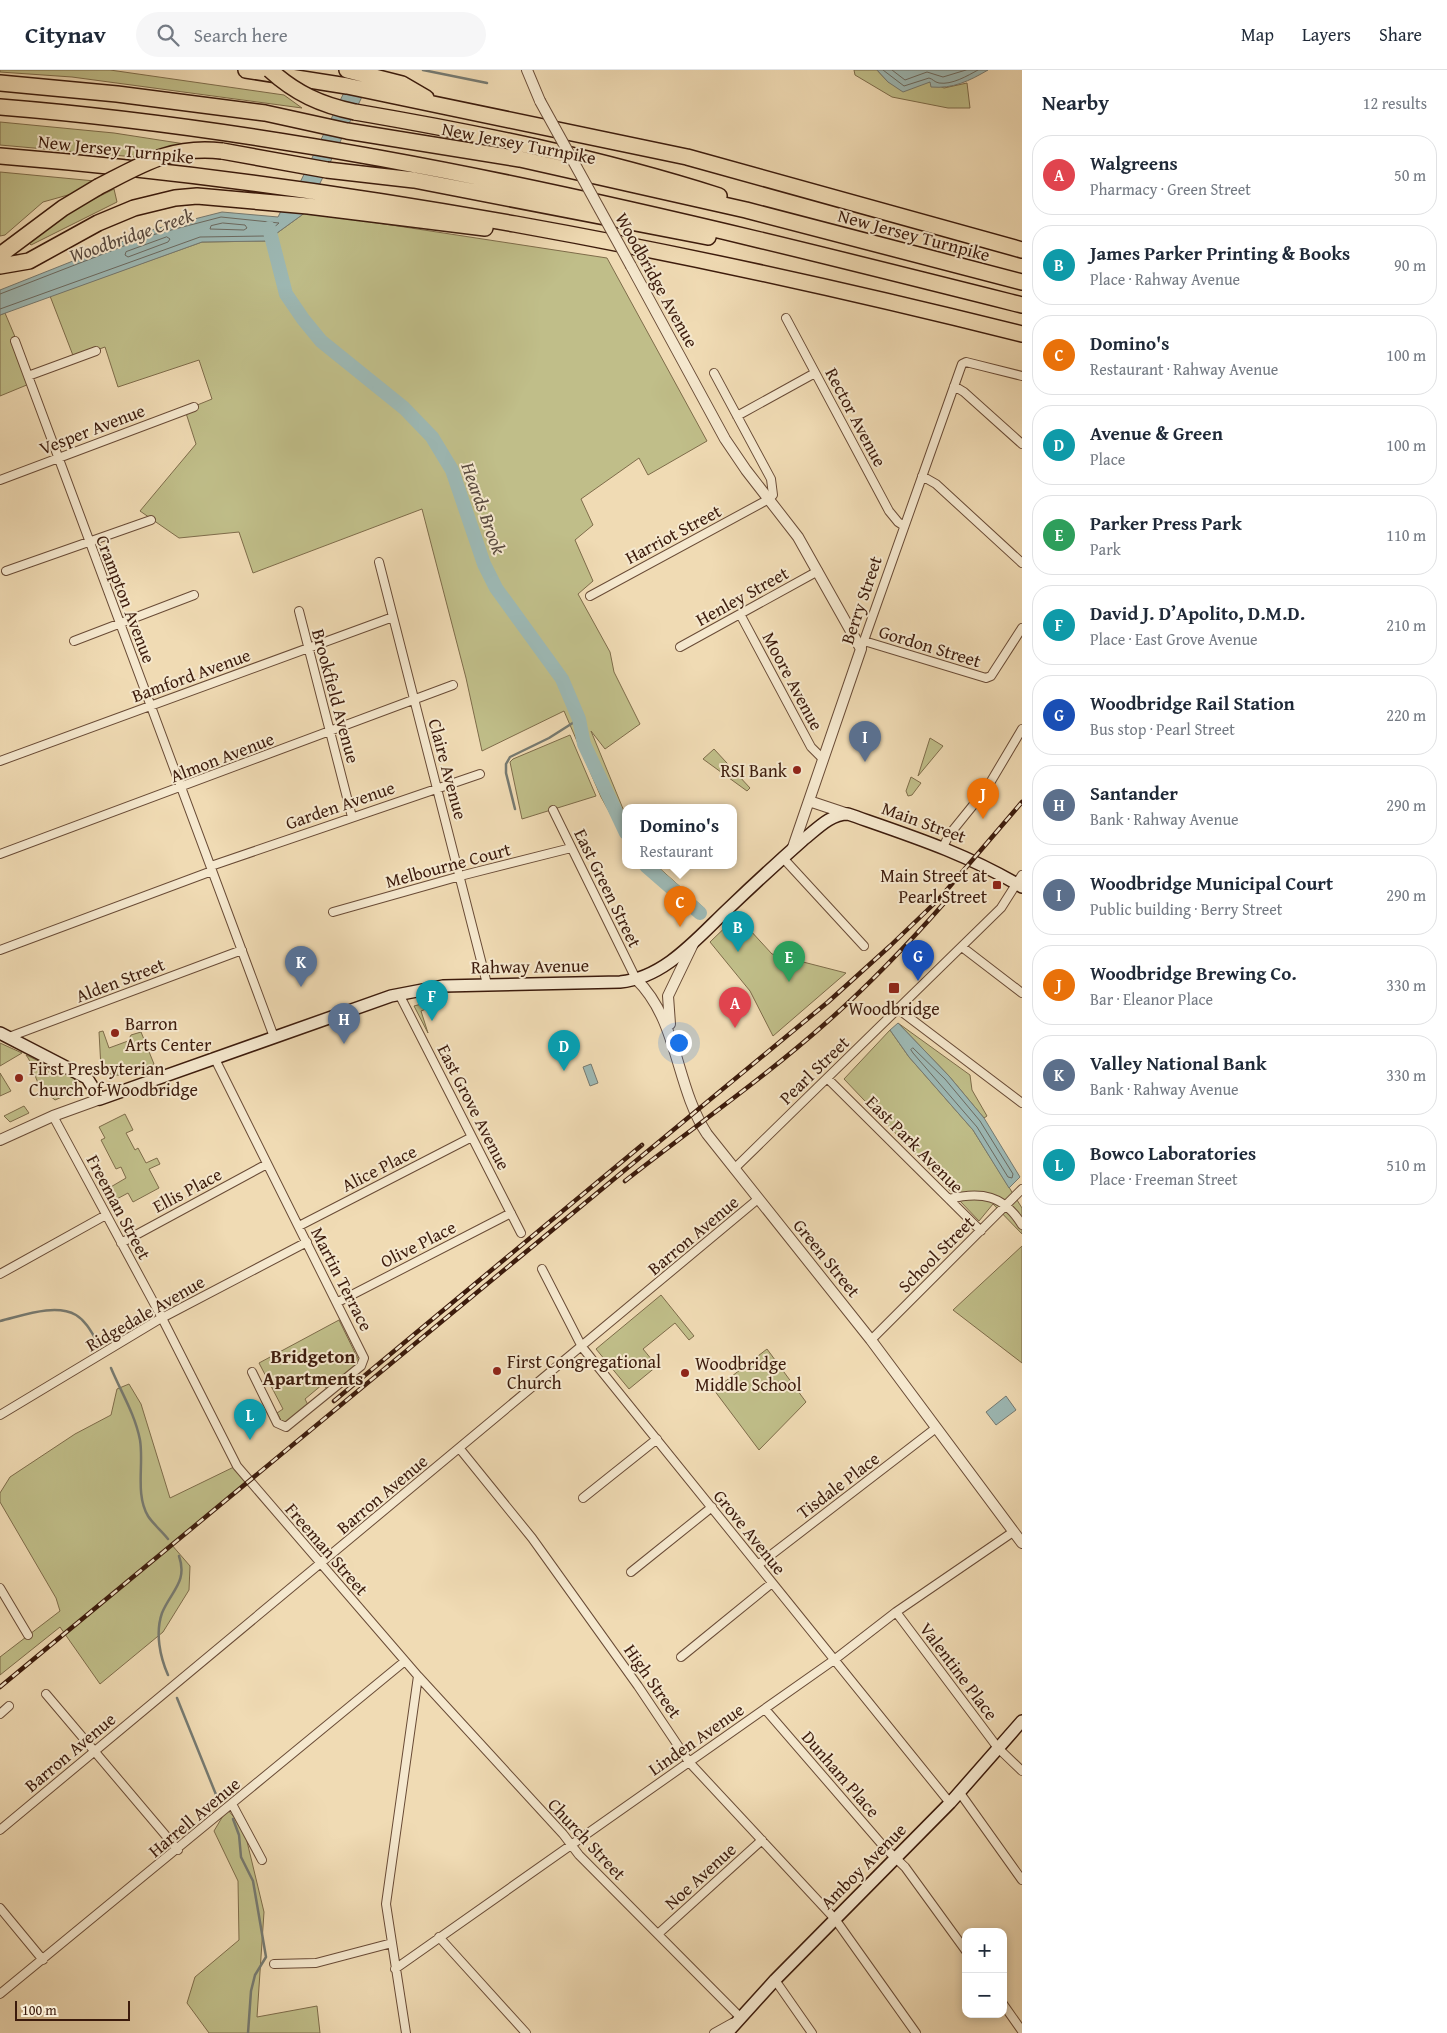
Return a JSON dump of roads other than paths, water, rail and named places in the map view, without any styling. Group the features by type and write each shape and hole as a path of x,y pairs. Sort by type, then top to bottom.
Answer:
{"highway":[{"name":"New Jersey Turnpike","path":"246,70 347,86 438,104 615,144 687,157 1022,250"},
{"path":"270,70 286,84 310,99 355,112 470,133 623,166 723,197 746,210"},
{"path":"349,71 402,84 438,104"},
{"name":"New Jersey Turnpike","path":"0,83 266,113 347,131 520,160 746,210 1022,282"},
{"name":"New Jersey Turnpike","path":"0,107 263,137 336,152 403,161 604,202 1022,305"},
{"path":"0,255 63,208 98,187 164,155 197,149 222,151 327,170 414,180 488,193 892,272"},
{"name":"New Jersey Turnpike","path":"0,156 113,167 296,189 442,210 757,270 1022,334"},
{"path":"0,266 29,260 115,216 154,203 204,196 596,238"}],"main road":[{"name":"Main Street","path":"848,814 943,847 1020,882"},
{"name":"Rahway Avenue","path":"100,1099 399,994 443,986 620,982 636,979 665,965 783,858 828,820 848,814"},
{"path":"5,1035 87,1078 100,1099"},
{"name":"Amboy Avenue","path":"727,2033 775,1980 960,1793 1022,1721"}],"street":[{"name":"Woodbridge Avenue","path":"527,70 540,101 725,438 792,528 862,645"},
{"name":"Rector Avenue","path":"786,318 889,511 904,526"},
{"name":"Crampton Avenue","path":"15,341 274,1037"},
{"path":"28,376 96,351"},
{"name":"Berry Street","path":"792,850 862,645 964,362 1022,376"},
{"path":"714,373 772,482 773,492 769,499"},
{"path":"737,416 815,373"},
{"path":"954,386 964,392 1022,444"},
{"name":"Vesper Avenue","path":"0,480 194,407"},
{"path":"922,476 936,484 1022,563"},
{"name":"Harriot Street","path":"590,596 769,499"},
{"path":"6,571 151,520"},
{"name":"Claire Avenue","path":"379,562 461,876 487,984"},
{"name":"Henley Street","path":"680,647 818,571"},
{"path":"74,642 194,596"},
{"name":"Brookfield Avenue","path":"299,611 352,817"},
{"name":"Moore Avenue","path":"740,614 811,747 823,759"},
{"name":"Bamford Avenue","path":"0,761 392,617"},
{"name":"Gordon Street","path":"862,645 988,678 1022,628"},
{"name":"Almon Avenue","path":"0,854 453,685"},
{"path":"943,847 949,835 987,788 1022,730"},
{"name":"Garden Avenue","path":"0,950 352,817 480,774"},
{"name":"Main Street","path":"809,801 848,814"},
{"name":"East Green Street","path":"553,810 636,979"},
{"name":"Melbourne Court","path":"333,912 461,876 572,848"},
{"path":"783,858 864,946"},
{"name":"Pearl Street","path":"734,1169 1004,905 1020,882"},
{"path":"673,1047 667,1005 668,996 695,939"},
{"path":"962,947 1022,993"},
{"name":"Alden Street","path":"5,1035 242,950"},
{"name":"Green Street","path":"636,979 650,994 658,1007 694,1112 707,1134 871,1340 1022,1543"},
{"name":"East Grove Avenue","path":"399,994 521,1233"},
{"path":"898,1009 1022,1104"},
{"name":"Martin Terrace","path":"215,1059 363,1352 364,1362 292,1424 286,1427 281,1427 278,1423 252,1372"},
{"name":"East Park Avenue","path":"827,1078 981,1231"},
{"name":"Rahway Avenue","path":"0,1140 53,1116 100,1099"},
{"name":"Freeman Street","path":"53,1116 162,1318 237,1466 418,1676"},
{"name":"Alice Place","path":"299,1226 472,1137"},
{"name":"Ellis Place","path":"121,1243 268,1164"},
{"name":"School Street","path":"871,1340 1022,1189"},
{"path":"949,1199 974,1194 986,1195 1005,1206 1022,1225"},
{"name":"Barron Avenue","path":"0,1830 758,1199"},
{"name":"Olive Place","path":"338,1302 511,1213"},
{"path":"0,1274 106,1215"},
{"name":"Ridgedale Avenue","path":"0,1415 162,1318 307,1242"},
{"name":"Grove Avenue","path":"542,1269 582,1346 950,1803"},
{"name":"Tisdale Place","path":"758,1565 936,1428"},
{"path":"583,1498 657,1440"},
{"name":"High Street","path":"460,1449 532,1538 638,1686 689,1762 835,1919 916,2033"},
{"path":"631,1572 712,1508"},
{"name":"Linden Avenue","path":"395,1969 834,1660 896,1612 1012,1532"},
{"path":"681,1657 772,1583"},
{"path":"0,1588 28,1635"},
{"name":"Valentine Place","path":"896,1612 998,1748 1022,1771"},
{"name":"Harrell Avenue","path":"0,1994 178,1850 405,1661"},
{"path":"406,2033 386,1904 418,1676"},
{"name":"Church Street","path":"418,1676 570,1844 738,2019"},
{"path":"46,1694 178,1850"},
{"path":"0,1714 9,1706"},
{"name":"Dunham Place","path":"765,1709 905,1867 962,1945"},
{"path":"960,1793 1022,1880"},
{"path":"232,1804 262,1860"},
{"name":"Noe Avenue","path":"658,1934 762,1840"},
{"path":"0,1908 43,1960"},
{"path":"439,1937 526,2033"},
{"path":"274,1964 316,1963 392,1943"},
{"path":"775,1980 812,2033"},
{"path":"1007,2010 1022,2031"},
{"path":"714,2033 738,2019"}],"water":[{"path":"355,70 375,70 306,212 266,241 202,242 0,315 0,290 151,230 222,212 278,217 284,205 289,205"},
{"path":"877,70 988,70 967,81 947,87 931,87 930,82 903,92 888,82"},
{"path":"898,1023 949,1076 984,1118 1020,1177 1009,1188 973,1130 909,1057 890,1030"},
{"path":"591,1064 598,1083 590,1086 583,1067"},
{"path":"1006,1396 1016,1410 996,1425 986,1412"}],"waterway":[{"path":"423,70 487,83"},
{"name":"Heards Brook","path":"269,228 286,294 303,319 321,341 404,408 432,437 452,470 484,564 496,588 562,679 579,719 584,744 622,825"},
{"path":"515,809 506,773 506,764 510,757 549,738 579,719"},
{"name":"Heards Brook","path":"649,869 700,913"},
{"path":"0,1321 49,1310 68,1312 83,1320 98,1343"},
{"path":"111,1368 138,1430 141,1449 141,1489 144,1507 150,1519 168,1539"},
{"path":"168,1675 161,1653 159,1629 162,1613 180,1580 181,1565 179,1556"},
{"path":"177,1698 219,1802"},
{"path":"233,1819 239,1835 241,1857 253,1881 266,1957 255,1975 251,1991 248,2033"}],"railway":[{"path":"0,1687 828,1002 939,899 1022,802"},
{"path":"625,1181 803,1043 859,993 946,901"},
{"path":"334,1401 642,1145"}],"place":[{"name":"Woodbridge Municipal Court","path":"865,762"},
{"name":"RSI Bank","path":"797,770"},
{"name":"Woodbridge Brewing Co.","path":"983,819"},
{"name":"Main Street at Pearl Street","path":"997,885"},
{"name":"Domino's","path":"680,927"},
{"name":"James Parker Printing & Books","path":"738,952"},
{"name":"Woodbridge Rail Station","path":"918,981"},
{"name":"Parker Press Park","path":"789,982"},
{"name":"Valley National Bank","path":"301,987"},
{"name":"Woodbridge","path":"894,988"},
{"name":"David J. D’Apolito, D.M.D.","path":"432,1021"},
{"name":"Walgreens","path":"735,1028"},
{"name":"Barron Arts Center","path":"115,1033"},
{"name":"Santander","path":"344,1044"},
{"name":"Avenue & Green","path":"564,1071"},
{"name":"First Presbyterian Church of Woodbridge","path":"19,1078"},
{"name":"First Congregational Church","path":"497,1371"},
{"name":"Woodbridge Middle School","path":"685,1373"},
{"name":"Bowco Laboratories","path":"250,1440"}],"district":[{"name":"Bridgeton Apartments","path":"313,1367"}],"water label":[{"name":"Woodbridge Creek","path":"131,235"}]}
